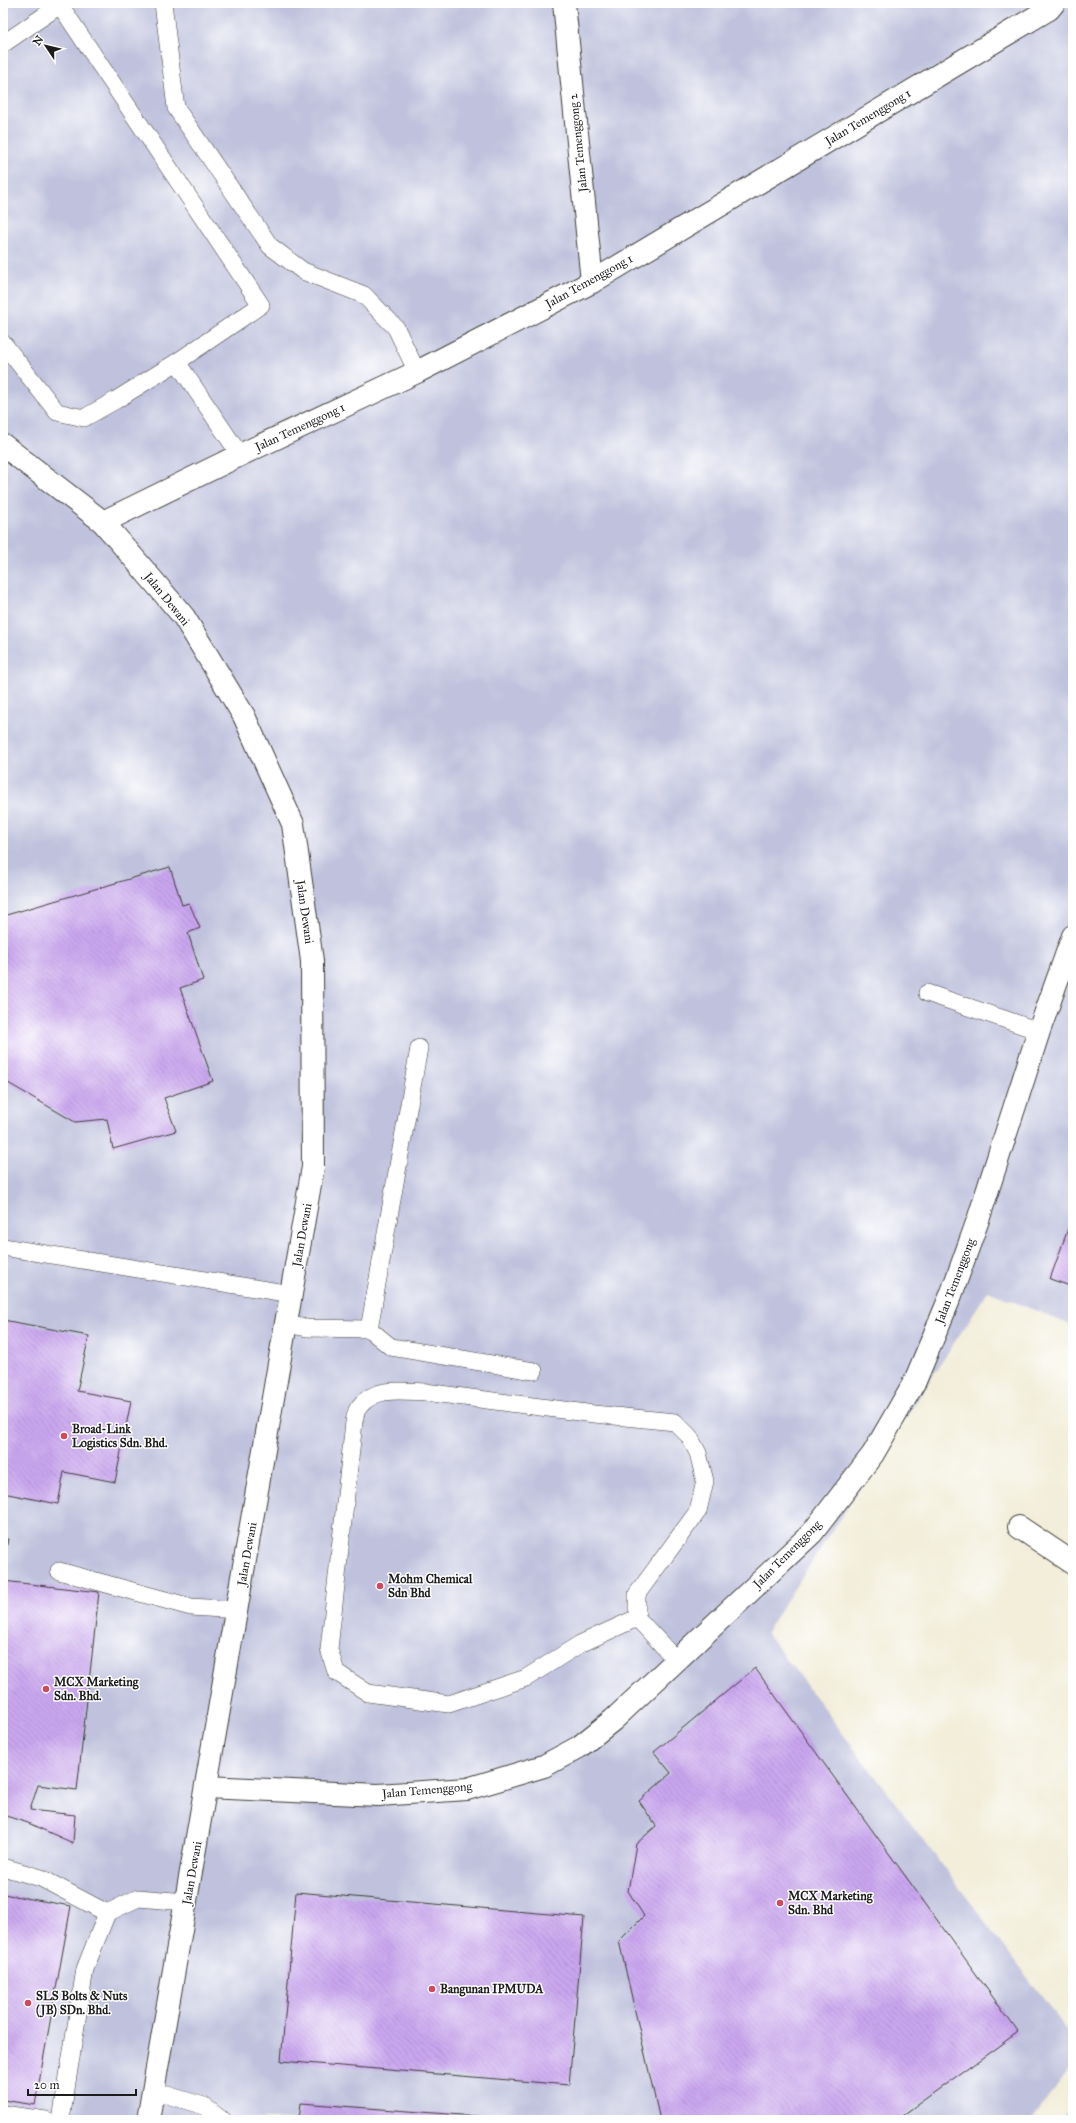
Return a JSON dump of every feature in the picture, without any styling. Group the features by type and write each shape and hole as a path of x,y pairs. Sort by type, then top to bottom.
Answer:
{"street":[{"name":"Jalan Temenggong 2","path":"564,3 592,282"},
{"name":"Jalan Temenggong 1","path":"103,522 240,455 417,372 592,282 1049,9 1054,3"},
{"name":"Jalan Dewani","path":"3,445 103,522 184,617 244,716 293,824 312,961 313,1167 238,1610 148,2120"},
{"name":"Jalan Temenggong","path":"206,1787 378,1795 467,1789 544,1766 579,1747 613,1720 812,1533 873,1454 915,1381 951,1295 979,1217 1039,1031 1073,936"},
{"path":"1019,1527 1073,1563"}],"lane":[{"path":"163,3 176,108 261,233 270,246 303,271 364,295 396,328 417,372"},
{"path":"3,44 60,5 261,305 177,362 84,418 57,412 3,343"},
{"path":"177,362 240,455"},
{"path":"927,993 1039,1031"},
{"path":"368,1330 419,1048"},
{"path":"3,1247 291,1294"},
{"path":"286,1324 307,1328 368,1330 391,1347 534,1371"},
{"path":"637,1618 580,1644 526,1678 449,1704 368,1693 336,1672 329,1649 353,1430 358,1407 372,1396 391,1390 425,1392 633,1419 675,1422 689,1436 698,1453 705,1481 698,1511 637,1594 637,1618 676,1660"},
{"path":"59,1572 192,1607 238,1610"},
{"path":"3,1867 40,1878 107,1913"},
{"path":"61,2120 86,1969 107,1913 138,1898 186,1902"},
{"path":"154,2091 204,2106 222,2120"},
{"path":"3,2114 46,2120"}],"shaded area":[{"path":"3,3 1073,3 1073,1326 988,1291 766,1632 1073,2038 1073,2065 1032,2120 3,2120"}],"building":[{"path":"170,867 182,905 189,903 200,928 188,933 203,980 180,988 213,1081 164,1098 176,1131 113,1149 107,1119 75,1122 3,1080 3,916"},
{"path":"1073,1215 1073,1287 1050,1279"},
{"name":"Broad-Link Logistics Sdn. Bhd.","path":"3,1320 89,1336 77,1391 131,1401 115,1482 64,1472 58,1504 3,1493"},
{"path":"3,1539 8,1539 4,1560 3,1560"},
{"name":"MCX Marketing Sdn. Bhd.","path":"3,1581 99,1592 77,1790 38,1785 30,1810 75,1815 73,1843 28,1823 3,1815"},
{"name":"MCX Marketing Sdn. Bhd","path":"755,1668 1018,2032 896,2120 660,2120 619,1941 644,1916 628,1891 636,1844 656,1826 639,1801 671,1773 654,1752"},
{"name":"Bangunan IPMUDA","path":"296,1892 584,1917 569,2085 281,2061"},
{"name":"SLS Bolts & Nuts (JB) SDn. Bhd.","path":"3,1894 71,1906 35,2105 3,2100"},
{"path":"301,2103 515,2119 515,2120 299,2120"}],"waterway":[{"path":"1069,2120 1073,2113"}],"place":[{"name":"Broad-Link Logistics Sdn. Bhd.","path":"64,1436"},
{"name":"Mohm Chemical Sdn Bhd","path":"380,1586"},
{"name":"MCX Marketing Sdn. Bhd.","path":"46,1689"},
{"name":"MCX Marketing Sdn. Bhd","path":"780,1903"},
{"name":"Bangunan IPMUDA","path":"432,1989"},
{"name":"SLS Bolts & Nuts (JB) SDn. Bhd.","path":"28,2003"}]}
